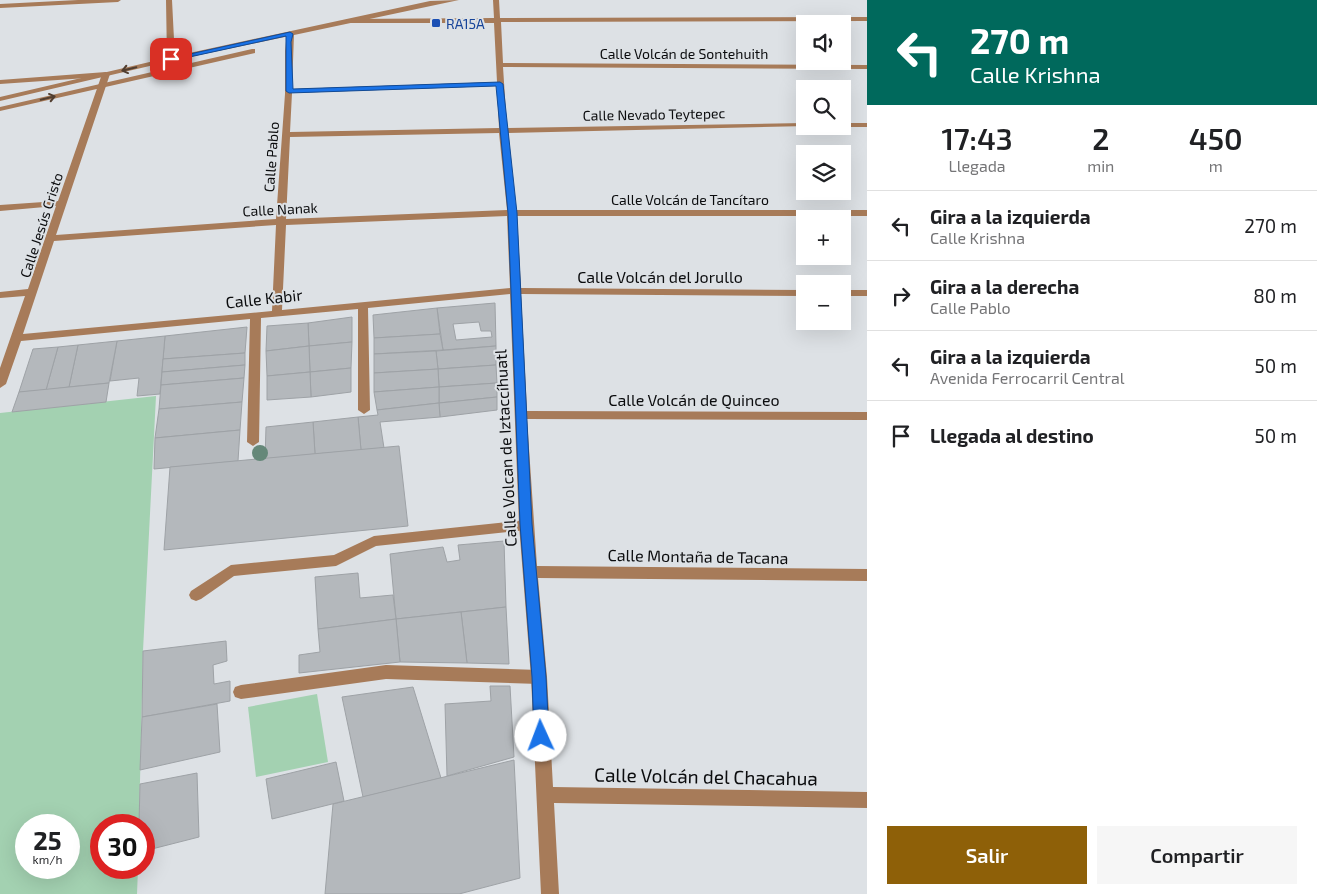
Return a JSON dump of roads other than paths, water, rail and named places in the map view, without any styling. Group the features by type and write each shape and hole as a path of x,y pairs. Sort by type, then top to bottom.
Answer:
{"street":[{"path":"0,6 118,0"},
{"path":"169,0 171,59 175,68"},
{"name":"Calle Volcan de Iztaccíhuatl","path":"496,0 503,130 512,213 514,291 522,414 526,524 539,677 550,894"},
{"path":"0,99 171,59 384,21 437,9 453,1"},
{"path":"0,109 175,68 348,21 430,3 453,1"},
{"path":"348,21 867,19"},
{"name":"Calle Pablo","path":"277,313 280,222 289,91 289,38"},
{"name":"Calle Volcán de Sontehuith","path":"500,65 867,67"},
{"path":"0,82 106,74"},
{"name":"Calle Jesús Cristo","path":"0,384 106,74"},
{"path":"289,91 500,84"},
{"path":"851,125 867,125"},
{"name":"Calle Nevado Teytepec","path":"503,130 796,126"},
{"path":"286,135 503,130"},
{"path":"0,208 62,203"},
{"name":"Calle Volcán de Tancítaro","path":"512,213 867,213"},
{"name":"Calle Nanak","path":"49,238 280,222 512,213"},
{"name":"Calle Volcán del Jorullo","path":"514,291 796,293"},
{"name":"Calle Kabir","path":"17,338 514,291"},
{"path":"0,295 33,292"},
{"path":"851,293 867,293"},
{"path":"363,304 364,410"},
{"path":"253,442 256,315"},
{"name":"Calle Volcán de Quinceo","path":"522,414 867,416"},
{"path":"196,595 231,571 336,560 374,541 526,524"},
{"name":"Calle Montaña de Tacana","path":"529,572 867,575"},
{"path":"241,692 386,672 539,677"},
{"name":"Calle Volcán del Chacahua","path":"544,795 867,800"}],"place":[{"name":"RA15A","path":"436,23"}]}
